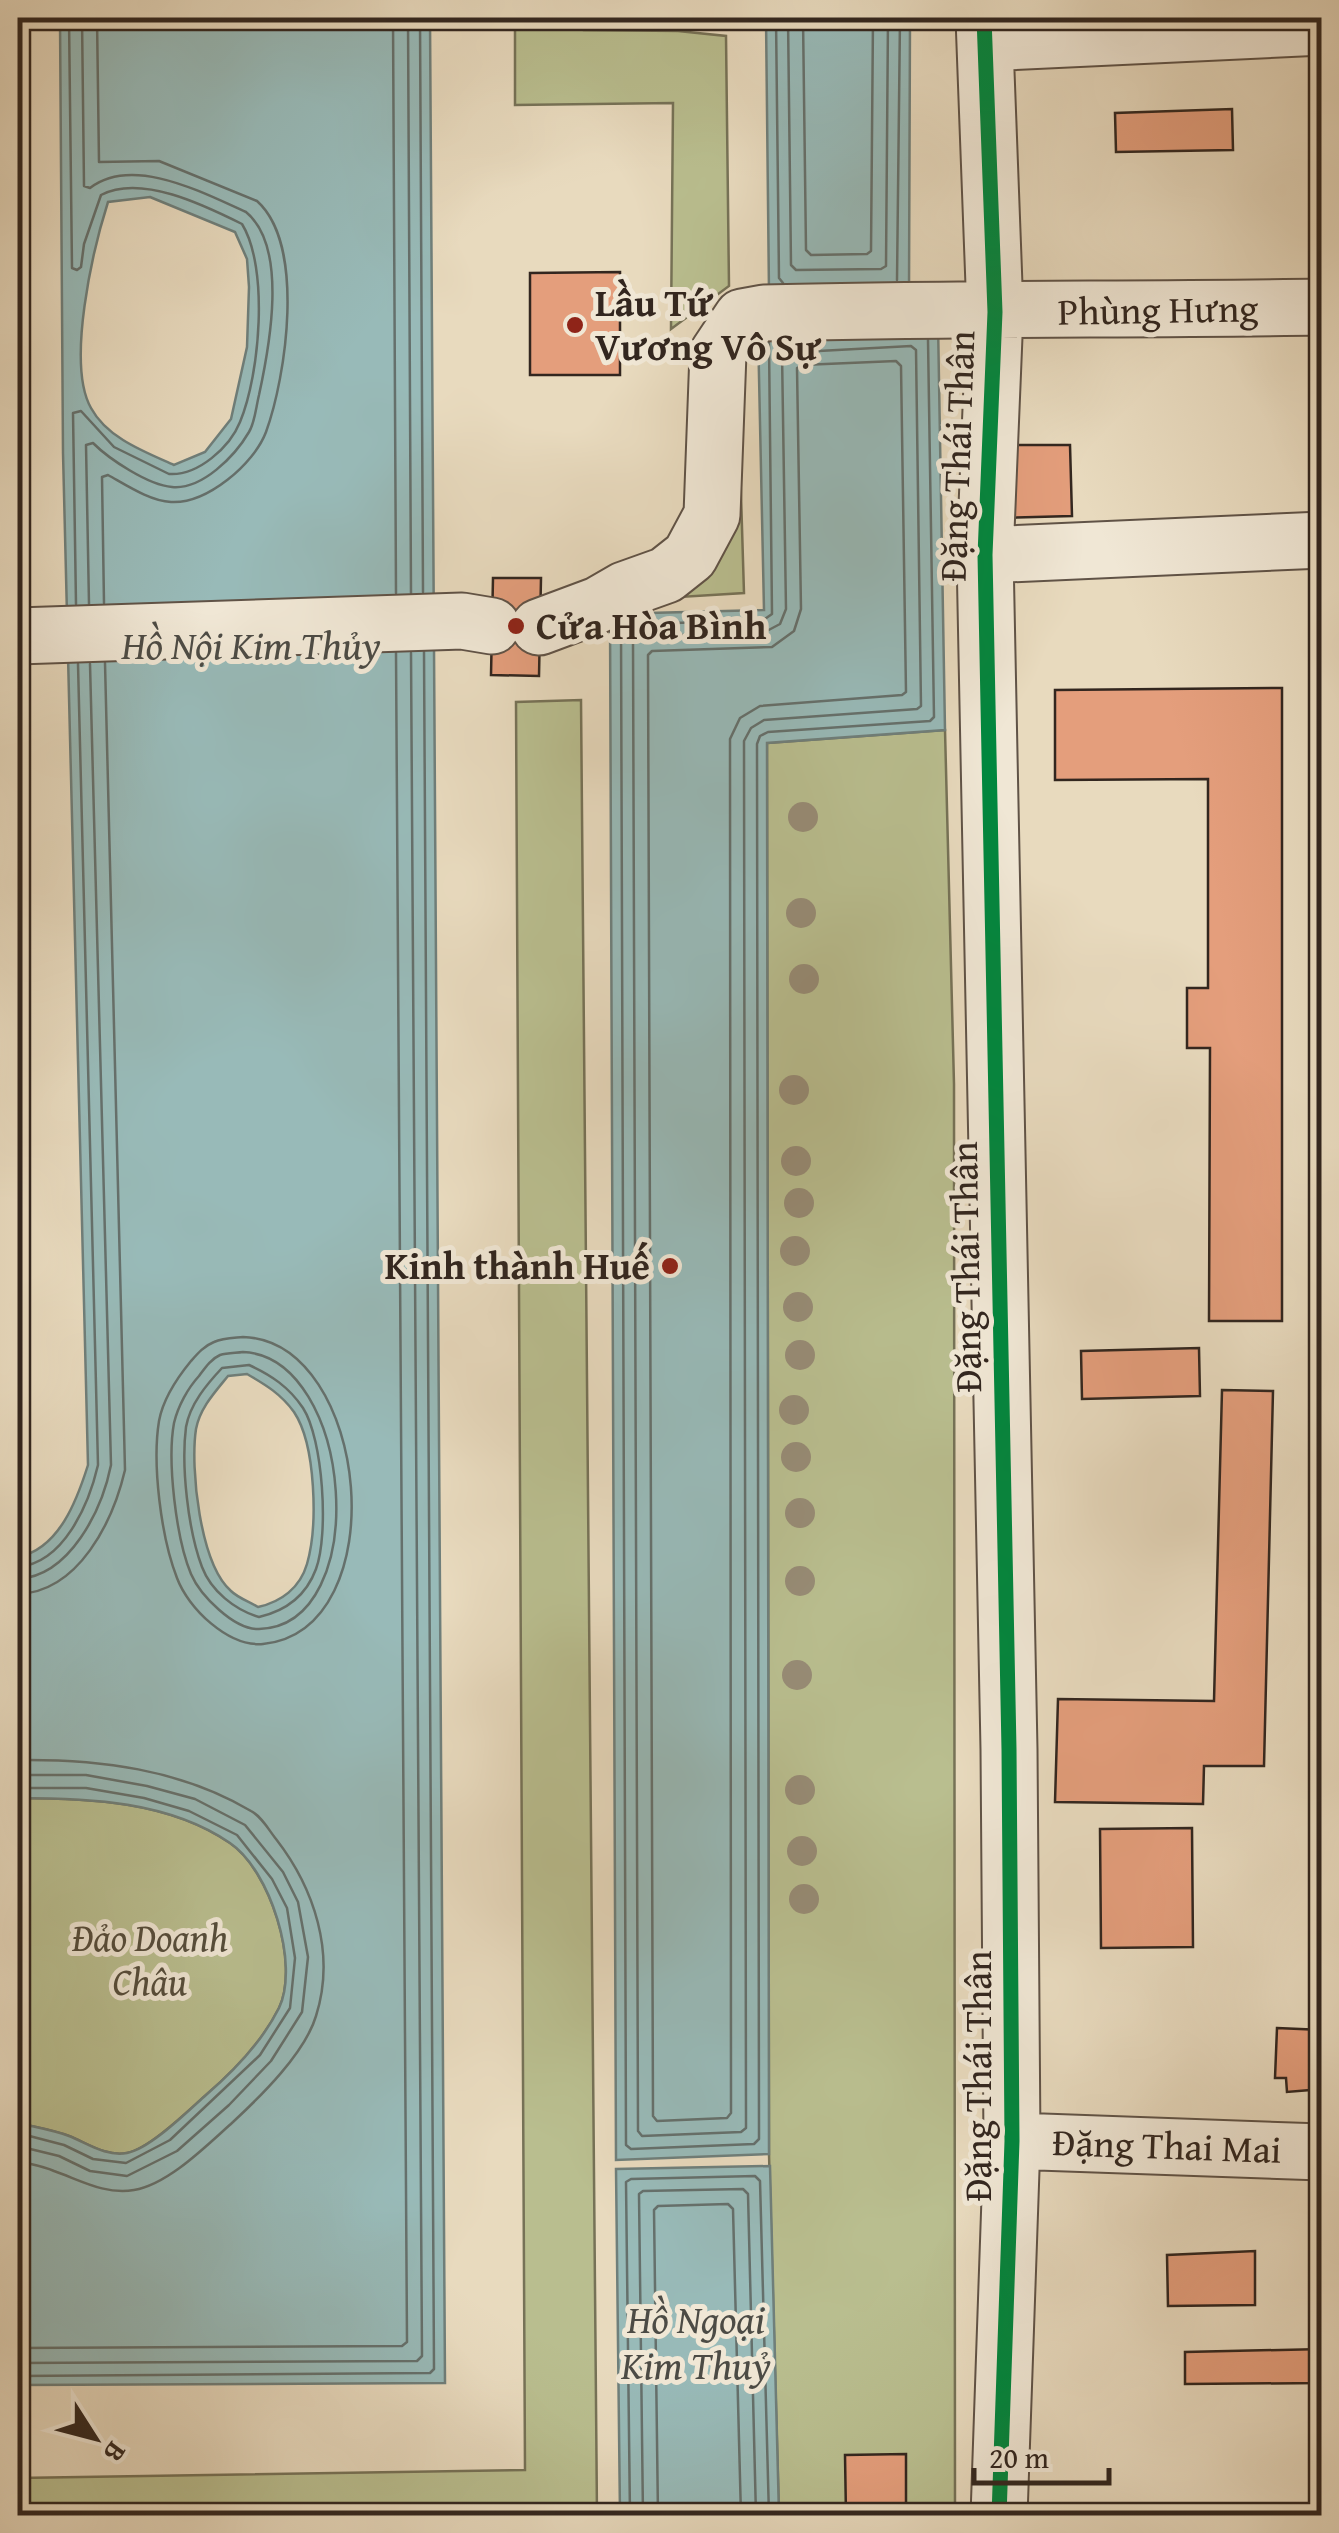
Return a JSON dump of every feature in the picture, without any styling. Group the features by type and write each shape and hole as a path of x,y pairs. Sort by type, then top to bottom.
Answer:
{"street":[{"path":"985,30 1197,25 1322,27"},
{"name":"Đặng Thái Thân","path":"985,30 994,312 985,554 1010,1749 1012,2141 999,2516"},
{"name":"Phùng Hưng","path":"39,637 509,623 598,605 624,590 666,576 690,556 712,515 718,353 742,316 917,309 994,312 1322,307"},
{"path":"985,554 1322,540"},
{"name":"Đặng Thai Mai","path":"1012,2141 1322,2152"}],"green space":[{"path":"515,18 583,18 584,30 726,36 729,286 671,329 673,103 515,105"},
{"path":"737,364 744,593 664,598"},
{"path":"581,700 597,2515 18,2515 18,2478 525,2470 516,702"},
{"path":"945,730 954,1084 955,2515 779,2515 769,2154 767,743"},
{"name":"Đảo Doanh Châu","path":"18,1798 127,1805 155,1810 206,1829 244,1856 269,1895 277,1919 286,1967 285,1989 272,2021 247,2055 216,2086 157,2137 127,2153 104,2151 63,2134 18,2123"}],"water":[{"name":"Hồ Nội Kim Thủy","path":"60,18 430,18 445,2383 18,2385 18,2123 63,2134 112,2153 127,2153 147,2144 216,2086 256,2044 279,2008 286,1967 269,1895 244,1856 230,1843 181,1818 155,1810 100,1801 18,1798 18,1557 45,1544 55,1534 72,1507 88,1465 63,453","holes":["150,197 235,232 247,259 247,347 231,419 205,452 174,465 128,443 98,419 84,388 81,364 84,306 108,202","247,1374 273,1390 294,1412 307,1444 313,1486 313,1529 304,1573 288,1593 258,1607 231,1591 220,1578 205,1538 196,1490 196,1429 204,1407 228,1376"]},
{"path":"766,18 910,18 909,291 769,293"},
{"path":"938,322 945,730 767,743 769,2154 616,2160 610,614 764,610 758,329"},
{"name":"Hồ Ngoại Kim Thuỷ","path":"770,2166 779,2515 620,2515 616,2169"}],"building":[{"path":"1232,109 1233,150 1116,152 1115,113"},
{"name":"Lầu Tứ Vương Vô Sự","path":"620,272 620,375 530,375 530,273"},
{"path":"1001,445 1070,445 1072,516 1002,518"},
{"name":"Cửa Hòa Bình","path":"493,578 541,578 539,676 491,675"},
{"path":"1282,688 1282,1321 1209,1321 1210,1048 1187,1048 1187,988 1208,988 1208,779 1055,780 1055,690"},
{"path":"1199,1348 1200,1396 1082,1399 1081,1351"},
{"path":"1222,1390 1273,1391 1264,1766 1204,1766 1203,1804 1055,1802 1058,1699 1214,1701"},
{"path":"1192,1828 1193,1947 1101,1948 1100,1829"},
{"path":"1277,2028 1322,2030 1322,2089 1287,2092 1286,2078 1275,2078"},
{"path":"1255,2251 1255,2305 1168,2306 1167,2255"},
{"path":"1322,2349 1322,2383 1185,2384 1185,2352"},
{"path":"906,2454 906,2516 846,2516 845,2455"}],"cycle path":[{"path":"984,18 995,312 985,555 1009,1749 1012,2141 999,2516"}],"place":[{"name":"Lầu Tứ Vương Vô Sự","path":"575,325"},
{"name":"Cửa Hòa Bình","path":"516,626"},
{"name":"Kinh thành Huế","path":"670,1266"}]}
